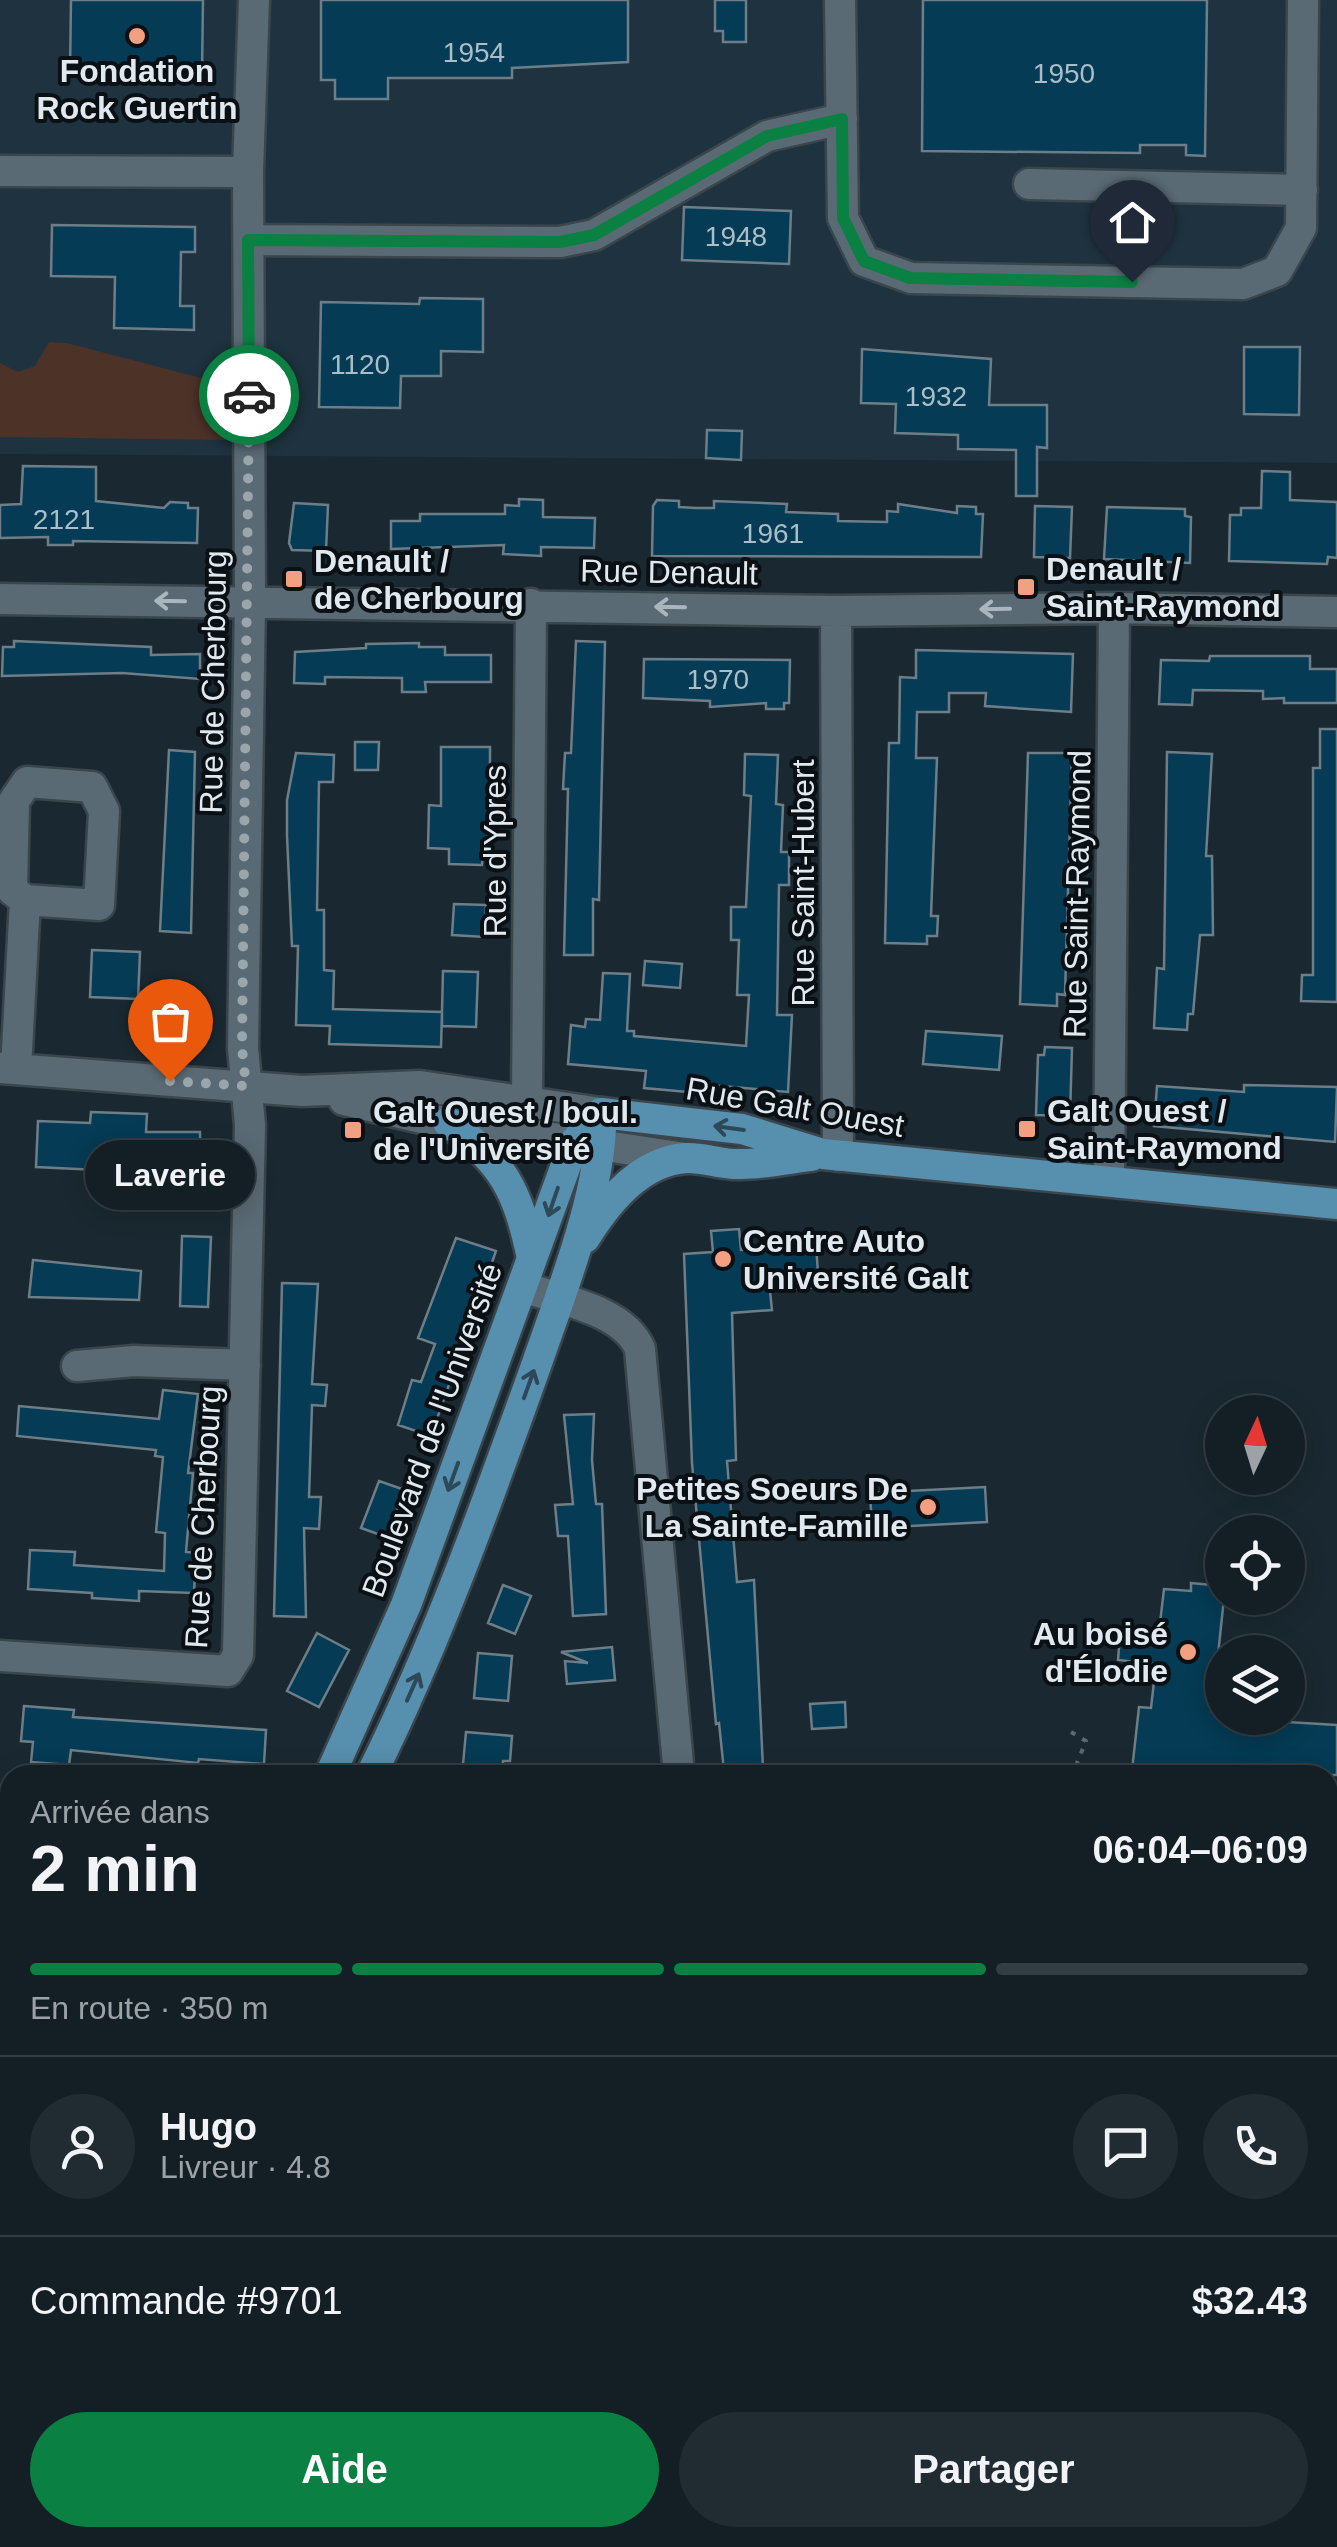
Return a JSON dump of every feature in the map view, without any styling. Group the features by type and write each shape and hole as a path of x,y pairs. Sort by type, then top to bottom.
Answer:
{"main road":[{"name":"Rue Galt Ouest","path":"601,1113 742,1129 831,1155 1337,1204"},
{"path":"376,1765 437,1631 559,1300 573,1258 588,1145 601,1113"},
{"path":"448,1122 494,1159 513,1186 528,1274"},
{"name":"Boulevard de l'Université","path":"334,1765 406,1605 528,1274 588,1145"},
{"path":"573,1258 602,1210 624,1186 685,1158 740,1164 831,1155"}],"street":[{"name":"Rue de Cherbourg","path":"0,1656 228,1672 238,1654 250,1125 242,1048 250,602 248,172 254,0"},
{"path":"840,0 843,218 864,261 910,278 1243,284 1277,271 1302,228 1304,0"},
{"path":"248,240 560,242 594,235 767,136 842,119"},
{"path":"0,171 248,172"},
{"path":"1029,184 1302,190"},
{"name":"Rue Denault","path":"0,599 836,611 1114,608 1337,612"},
{"name":"Rue d'Ypres","path":"527,1099 531,604"},
{"name":"Rue Saint-Raymond","path":"1109,1180 1114,608"},
{"name":"Rue Saint-Hubert","path":"831,1155 836,611"},
{"path":"27,782 92,787 104,811 99,905 24,900 12,890 14,801 27,782"},
{"path":"8,1069 24,900"},
{"name":"Rue Galt Ouest","path":"8,1069 302,1091 448,1122 685,1158"},
{"name":"Rue Galt Ouest","path":"302,1091 420,1086 601,1113"},
{"path":"528,1274 559,1300 620,1323 634,1336 640,1349 678,1765"},
{"name":"Rue de Cherbourg","path":"77,1366 134,1362 245,1365"}],"path":[{"path":"1071,1732 1086,1741 1076,1765"}],"shaded area":[{"path":"0,0 1337,0 1337,463 0,454"},
{"path":"49,342 67,343 220,383 225,440 0,437 0,363 18,372 35,366"}],"building":[{"name":"Fondation Rock Guertin","path":"71,0 203,0 202,74 70,72"},
{"path":"321,0 628,0 628,62 512,68 512,78 388,78 388,99 335,99 335,80 321,80"},
{"path":"715,0 746,0 746,42 723,42 723,31 715,31"},
{"path":"923,0 1207,0 1205,156 1186,155 1186,145 1140,145 1140,153 922,151"},
{"path":"684,207 791,211 789,264 682,260"},
{"path":"52,225 195,227 195,252 181,252 180,306 194,306 194,330 114,328 115,277 51,276"},
{"path":"420,298 483,299 483,352 441,351 441,376 401,376 400,408 319,407 321,302 419,304"},
{"path":"1244,347 1300,347 1299,415 1244,414"},
{"path":"862,349 991,359 989,405 1047,405 1047,448 1037,447 1037,496 1016,496 1016,450 958,449 958,435 895,433 896,404 861,403"},
{"path":"707,430 742,431 741,460 706,458"},
{"path":"23,466 96,467 96,501 164,508 170,502 188,503 188,508 198,508 197,543 73,541 73,545 48,545 48,537 0,538 0,505 21,504"},
{"path":"1262,471 1290,472 1290,500 1337,502 1337,558 1328,557 1327,564 1229,561 1230,515 1241,515 1241,508 1261,508"},
{"path":"519,499 543,500 543,517 595,518 594,548 541,547 541,556 503,554 504,545 391,549 391,521 420,521 420,514 505,514 505,505 519,506"},
{"path":"657,500 679,501 679,507 696,508 714,508 714,501 787,504 786,512 838,514 838,521 887,522 887,511 898,512 898,504 957,513 957,506 976,507 976,514 983,514 981,557 652,556 653,506"},
{"path":"294,503 328,505 326,551 292,550 289,543"},
{"path":"1035,506 1072,507 1070,558 1034,557"},
{"path":"1107,507 1185,509 1185,516 1191,517 1190,563 1104,559"},
{"path":"14,641 151,647 151,655 200,654 200,679 122,673 2,676 3,647 14,647"},
{"path":"576,641 605,642 599,900 593,899 593,955 564,955 568,789 563,789 565,753 571,753"},
{"path":"419,643 419,647 445,647 445,655 491,655 491,682 425,682 426,692 402,692 402,678 325,677 325,684 294,683 295,652"},
{"path":"916,650 1073,654 1071,712 985,706 986,693 949,693 949,712 917,712 916,758 937,758 931,916 938,916 937,936 927,936 927,944 885,943 889,743 899,743 900,677 916,678"},
{"path":"1210,656 1310,656 1310,669 1337,669 1337,703 1284,703 1284,698 1263,699 1263,691 1193,690 1192,705 1159,704 1161,660 1209,661"},
{"path":"644,659 790,660 789,703 784,703 784,709 766,709 766,703 710,707 710,701 643,698"},
{"path":"1320,729 1337,729 1337,1002 1301,1001 1302,975 1313,975 1313,768 1320,768"},
{"path":"355,742 379,742 378,770 355,770"},
{"path":"441,747 490,747 490,850 483,850 482,865 449,864 449,849 428,848 429,805 441,806"},
{"path":"169,750 195,752 191,933 160,931"},
{"path":"1167,752 1212,754 1206,856 1212,856 1213,935 1200,935 1193,1014 1188,1014 1187,1030 1154,1028 1157,968 1164,969"},
{"path":"296,753 334,755 333,782 319,782 317,910 324,910 324,970 334,971 333,1009 442,1012 443,971 478,972 476,1027 442,1026 442,1013 441,1047 329,1044 330,1026 296,1025 298,946 292,946 287,800"},
{"path":"1028,753 1072,753 1065,995 1057,994 1057,1006 1020,1004"},
{"path":"745,754 778,755 776,804 783,805 781,852 789,852 789,885 779,885 777,1015 792,1015 788,1092 711,1085 710,1094 644,1088 646,1071 568,1064 571,1025 585,1027 586,1019 600,1020 603,973 630,974 627,1031 634,1031 634,1036 746,1046 749,995 737,995 739,940 731,940 731,907 746,907 751,796 744,795"},
{"path":"454,904 486,905 485,937 452,935"},
{"path":"92,950 140,952 138,999 90,997"},
{"path":"645,961 682,964 680,988 643,985"},
{"path":"926,1031 1002,1036 999,1070 923,1064"},
{"path":"1045,1047 1072,1048 1070,1116 1036,1115 1038,1055 1044,1055"},
{"path":"1244,1085 1337,1087 1335,1142 1154,1126 1157,1086 1244,1092"},
{"path":"91,1112 147,1114 146,1132 200,1132 201,1177 166,1178 166,1149 120,1147 119,1171 36,1167 38,1121 90,1123"},
{"path":"739,1229 741,1250 816,1245 819,1287 770,1291 772,1310 732,1313 736,1460 727,1461 737,1582 754,1580 763,1765 723,1765 719,1723 716,1724 692,1463 684,1254 713,1252 711,1231"},
{"path":"182,1236 211,1237 208,1307 180,1306"},
{"path":"456,1238 496,1251 431,1436 398,1425 412,1380 421,1382 435,1344 418,1338"},
{"path":"33,1260 141,1271 139,1300 29,1297"},
{"path":"282,1283 318,1284 312,1384 327,1385 325,1406 312,1405 309,1497 321,1497 319,1529 304,1528 306,1617 274,1616"},
{"path":"163,1390 198,1394 188,1473 193,1473 186,1552 196,1553 194,1593 139,1591 139,1601 28,1589 30,1550 75,1552 74,1565 164,1571 165,1533 156,1532 163,1457 155,1456 156,1450 17,1436 19,1406 159,1419"},
{"path":"594,1414 592,1460 596,1504 602,1504 606,1614 573,1616 568,1536 558,1536 555,1505 573,1504 564,1415"},
{"path":"379,1481 405,1490 397,1511 406,1514 397,1541 361,1528"},
{"name":"Petites Soeurs De La Sainte-Famille","path":"985,1487 987,1522 872,1528 870,1493"},
{"name":"Au boisé d'Élodie","path":"1191,1583 1205,1584 1205,1615 1222,1615 1220,1635 1205,1635 1205,1735 1305,1735 1305,1723 1337,1725 1337,1765 1133,1765 1139,1707 1151,1708 1156,1664 1118,1660 1120,1636 1158,1640 1164,1589 1191,1591"},
{"path":"503,1585 531,1596 515,1634 488,1623"},
{"path":"317,1633 349,1650 319,1707 287,1691"},
{"path":"612,1647 615,1680 567,1684 565,1661 588,1663 561,1652"},
{"path":"478,1653 512,1656 508,1701 474,1698"},
{"path":"845,1702 846,1727 812,1729 810,1704"},
{"path":"24,1706 74,1710 73,1717 266,1730 264,1764 199,1759 198,1763 71,1750 69,1765 31,1762 33,1742 21,1741"},
{"path":"466,1732 512,1736 510,1761 503,1761 503,1765 463,1765"}],"way so far":[{"path":"170,1081 246,1086 242,1048 250,602 249,395"}],"place":[{"name":"Fondation Rock Guertin","path":"137,36"},
{"name":"Denault / de Cherbourg","path":"294,579"},
{"name":"Denault / Saint-Raymond","path":"1026,587"},
{"name":"Laverie","path":"170,1081"},
{"name":"Galt Ouest / Saint-Raymond","path":"1027,1129"},
{"name":"Galt Ouest / boul. de l'Université","path":"353,1130"},
{"name":"Centre Auto Université Galt","path":"723,1259"},
{"name":"Petites Soeurs De La Sainte-Famille","path":"928,1507"},
{"name":"Au boisé d'Élodie","path":"1188,1652"}],"route":[{"path":"249,395 248,240 560,242 594,235 767,136 842,119 843,218 864,261 910,278 1132,282"}]}
